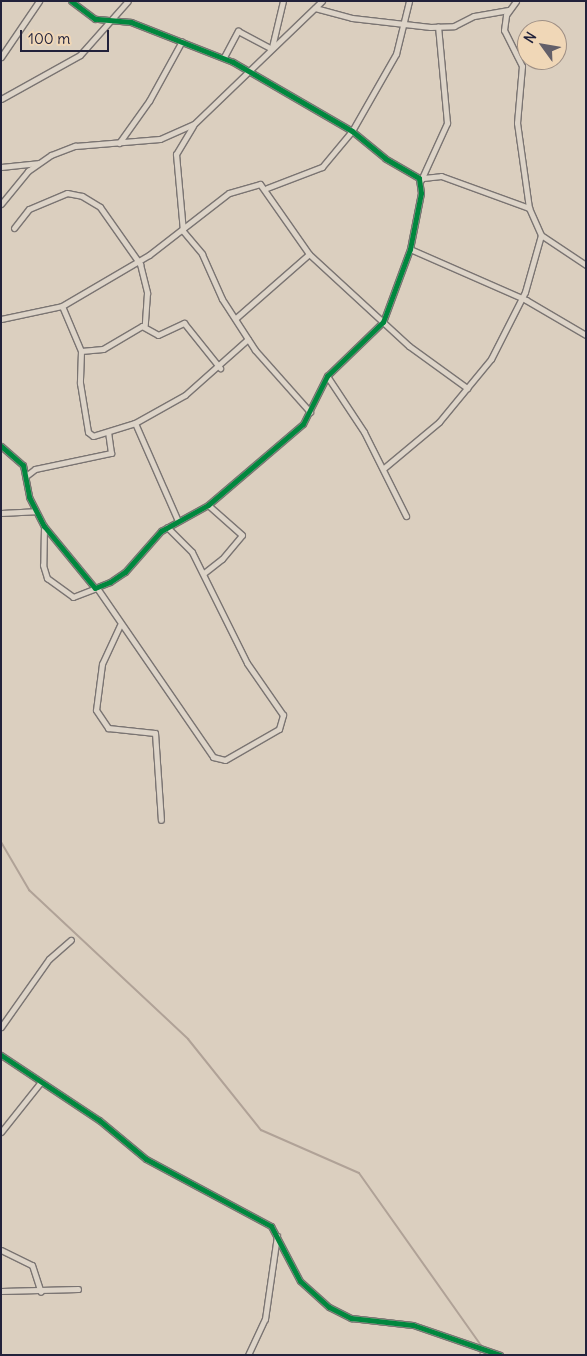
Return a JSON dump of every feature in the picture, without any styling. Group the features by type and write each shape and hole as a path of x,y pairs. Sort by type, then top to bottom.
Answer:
{"street":[{"path":"1,57 39,1"},
{"path":"71,1 87,16 131,22 224,57 352,131 422,179 441,176 529,208"},
{"path":"1,99 80,55 128,1"},
{"path":"271,48 283,1"},
{"path":"310,412 248,340 202,254 183,231 176,154 194,124 248,70 322,1"},
{"path":"267,188 322,167 352,131 392,63 409,1"},
{"path":"516,1 508,10 504,30 523,71 516,115 529,208 541,235 586,265"},
{"path":"315,8 403,25 438,26 508,10"},
{"path":"44,526 43,565 48,578 73,597 97,588 125,572 167,526 208,505 291,437 310,412 327,376 383,322 410,249 422,179 447,123 438,26"},
{"path":"224,57 238,31 271,48"},
{"path":"119,143 149,101 182,41"},
{"path":"1,166 38,163 75,146 160,139 194,124"},
{"path":"1,204 38,163"},
{"path":"1,319 62,306 139,261 183,231 229,193 257,183 267,188 309,254 383,322 467,388"},
{"path":"14,228 35,205 73,193 108,215 139,261 146,287 145,325"},
{"path":"384,468 439,422 491,360 521,298 541,235"},
{"path":"410,249 521,298 586,335"},
{"path":"236,318 309,254"},
{"path":"62,306 81,351 88,432 94,436 135,423 199,387 248,340"},
{"path":"81,351 103,349 145,325"},
{"path":"145,325 158,335 188,325 220,368"},
{"path":"327,376 384,468 406,516"},
{"path":"135,423 178,521"},
{"path":"26,476 35,469 113,452 108,432"},
{"path":"1,446 20,460 35,510 44,526 97,588 120,625 216,760 234,757 279,729 283,715 247,663 214,603 204,573 187,544 167,526"},
{"path":"204,573 222,559 242,535 208,505"},
{"path":"1,513 35,510"},
{"path":"120,625 102,664 96,710 108,728 155,734 161,820"},
{"path":"1,1027 49,959 71,940"},
{"path":"1,1055 40,1083 99,1120 146,1159 259,1218 277,1235 300,1281 329,1307 351,1318 413,1326 500,1355"},
{"path":"1,1132 40,1083"},
{"path":"248,1355 265,1319 277,1235"},
{"path":"1,1250 32,1265 41,1292"},
{"path":"1,1291 41,1292 78,1289"}],"waterway":[{"path":"1,842 29,890 188,1039 261,1130 359,1173 481,1345 480,1355"}],"cycle path":[{"path":"1,446 23,465 29,497 44,526 95,588 110,582 125,572 161,531 208,505 303,424 327,376 383,322 410,249 421,193 419,178 385,158 352,131 233,62 131,22 95,19 71,1"},
{"path":"1,1055 99,1120 146,1159 271,1226 300,1281 329,1307 351,1318 413,1325 500,1355"}]}
